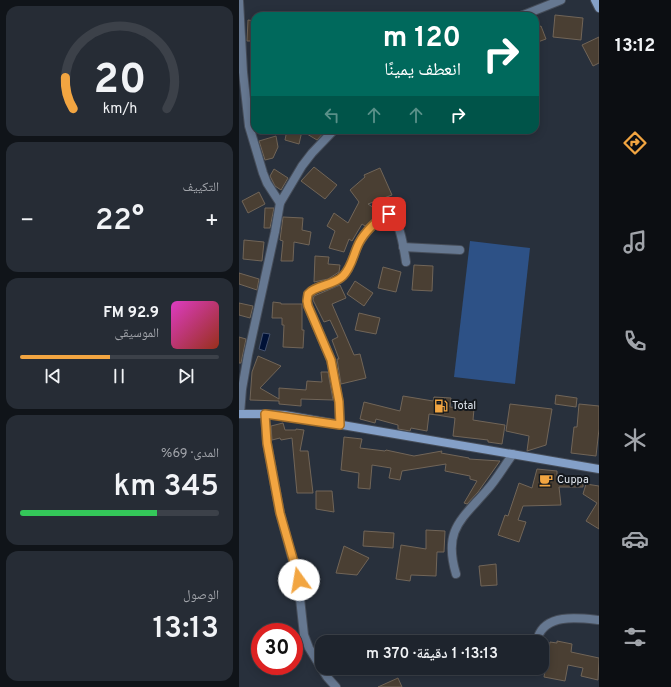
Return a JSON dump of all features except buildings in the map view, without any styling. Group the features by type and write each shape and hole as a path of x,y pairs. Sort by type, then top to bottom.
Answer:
{"main road":[{"path":"595,0 599,8"},
{"path":"239,414 265,414 340,425 599,469"}],"street":[{"path":"531,12 561,0"},
{"path":"239,1 243,72 251,133"},
{"path":"251,134 267,183 280,203"},
{"path":"239,414 247,355 275,232 280,203 302,166 330,134"},
{"path":"340,425 339,402 331,360 308,306 308,294 312,290 329,285 343,277 351,264 359,243 379,220 389,214 395,218 403,247 405,262"},
{"path":"403,247 460,250"},
{"path":"265,414 267,443 280,513 299,580 304,635 309,648 317,661 336,687"},
{"path":"456,574 451,554 453,534 456,525 489,488 513,454"},
{"path":"539,635 543,628 548,624 558,620 579,617 599,620"}],"shaded area":[{"path":"470,241 530,248 515,384 454,377"},
{"path":"263,333 270,334 265,351 259,349"}],"place":[{"name":"Total","path":"441,406"},
{"name":"Cuppa","path":"546,480"}],"route":[{"path":"299,580 280,513 270,463 265,414 283,415 340,425 339,402 331,360 308,306 308,294 312,290 337,282 343,277 351,264 359,243 379,220 389,214"}]}
